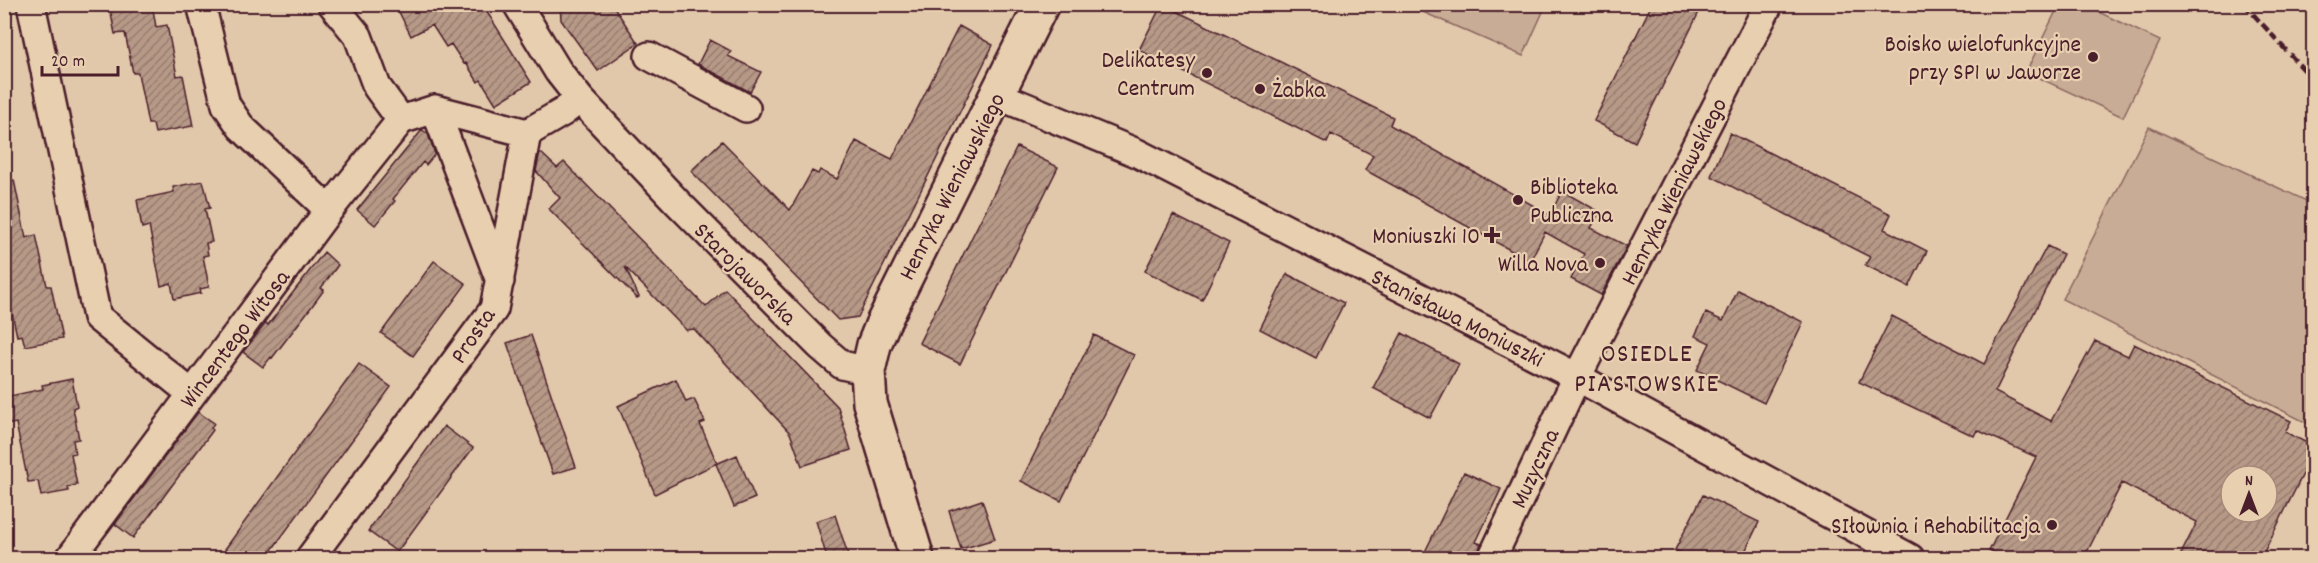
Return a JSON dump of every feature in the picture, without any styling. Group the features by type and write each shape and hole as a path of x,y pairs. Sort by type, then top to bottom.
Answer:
{"main road":[{"name":"Henryka Wieniawskiego","path":"868,371 874,345 883,323 1042,4"},
{"path":"868,371 870,404 917,558"}],"street":[{"path":"31,4 97,317 192,394"},
{"path":"201,4 226,105 241,128 329,210"},
{"path":"332,4 358,36 377,87 401,120 435,109 527,134 580,99"},
{"name":"Starojaworska","path":"517,4 558,71 580,99 677,202 798,326 842,365 868,371"},
{"name":"Henryka Wieniawskiego","path":"1577,377 1769,4"},
{"path":"649,56 746,108"},
{"name":"Stanisława Moniuszki","path":"997,95 1137,153 1577,377 1910,558"},
{"path":"435,109 500,282"},
{"name":"Wincentego Witosa","path":"70,558 329,210 401,120"},
{"name":"Prosta","path":"310,558 494,309 527,134"},
{"name":"Muzyczna","path":"1492,558 1577,377"}],"shaded area":[{"path":"1546,4 1523,56 1407,5"},
{"name":"Boisko wielofunkcyjne przy SP1 w Jaworze","path":"2059,5 2084,5 2160,41 2123,117 2026,72"},
{"path":"2149,127 2313,204 2311,223 2314,224 2313,426 2062,299"}],"building":[{"path":"109,4 152,4 156,27 167,25 177,76 183,75 193,126 155,133 153,124 148,124 138,73 133,73 125,33 115,34"},
{"path":"395,4 482,4 531,82 496,104 481,80 478,82 451,44 446,47 432,25 411,36"},
{"path":"560,4 612,4 638,43 598,71 561,20"},
{"path":"1162,4 1393,117 1390,125 1550,215 1562,191 1600,212 1591,228 1627,246 1601,295 1571,279 1584,254 1545,232 1530,261 1365,170 1373,155 1331,134 1327,143 1139,50"},
{"path":"1652,4 1703,4 1635,142 1594,121"},
{"path":"959,26 993,45 858,317 838,320 691,171 722,141 790,210 812,171 818,174 820,170 837,179 856,141 892,159"},
{"path":"710,40 731,51 728,56 761,72 750,92 698,64"},
{"path":"422,130 428,134 435,154 426,165 423,162 375,225 357,210"},
{"path":"1730,133 1891,214 1884,229 1927,251 1909,287 1865,265 1870,257 1711,176"},
{"path":"1017,147 1058,167 960,364 919,343"},
{"path":"540,152 557,168 564,162 706,307 725,289 838,407 851,450 802,466 790,433 694,329 686,330 625,267 639,297 637,298 549,209 560,198 536,171"},
{"path":"14,180 26,238 36,235 47,286 51,286 62,339 25,346 22,335 17,336 4,276 4,181"},
{"path":"203,181 210,208 205,209 212,242 206,243 208,255 203,256 209,287 200,289 201,293 174,299 171,283 161,286 149,226 142,228 137,200 174,192 173,187"},
{"path":"1173,215 1229,243 1202,300 1145,271"},
{"path":"2047,246 2063,254 1995,392 2051,421 2095,341 2128,356 2134,344 2291,421 2285,432 2313,446 2313,454 2279,522 2279,464 2219,464 2219,524 2278,524 2261,558 2179,558 2197,522 2122,483 2084,558 2006,558 1989,551 2036,457 1977,430 1974,436 1859,382 1892,316 1984,364"},
{"path":"324,252 338,265 321,288 324,290 263,367 243,352 266,323 268,325"},
{"path":"434,261 466,284 413,356 381,333"},
{"path":"1287,274 1344,303 1316,358 1260,329"},
{"path":"1738,290 1803,322 1764,403 1697,370 1710,343 1695,336 1706,313 1723,321"},
{"path":"1402,333 1459,364 1430,418 1373,388"},
{"path":"531,335 576,467 553,474 507,343"},
{"path":"1094,335 1134,355 1061,501 1021,481"},
{"path":"359,364 391,387 266,558 238,558 225,549"},
{"path":"72,379 77,406 73,408 79,439 73,440 75,453 71,454 77,485 68,487 69,491 41,496 38,481 28,482 16,423 5,425 5,397 43,389 42,385"},
{"path":"676,379 686,402 694,399 705,422 700,424 717,463 655,494 618,406"},
{"path":"198,412 214,423 211,428 213,430 133,538 115,524"},
{"path":"444,426 473,448 397,552 368,531"},
{"path":"737,455 755,498 734,507 716,464"},
{"path":"1464,472 1501,489 1476,542 1481,544 1476,558 1422,558"},
{"path":"1703,495 1759,522 1742,558 1692,558 1675,550"},
{"path":"982,500 995,539 961,549 949,511"},
{"path":"835,515 849,558 827,558 816,521"}],"railway":[{"path":"2244,4 2314,81"}],"place":[{"name":"Boisko wielofunkcyjne przy SP1 w Jaworze","path":"2093,57"},
{"name":"Delikatesy Centrum","path":"1207,73"},
{"name":"Żabka","path":"1260,89"},
{"name":"Biblioteka Publiczna","path":"1518,200"},
{"name":"Moniuszki 10","path":"1492,235"},
{"name":"Willa Nova","path":"1600,263"},
{"name":"SIłownia i Rehabilitacja","path":"2052,525"}],"district":[{"name":"OSIEDLE PIASTOWSKIE","path":"1647,367"}]}
